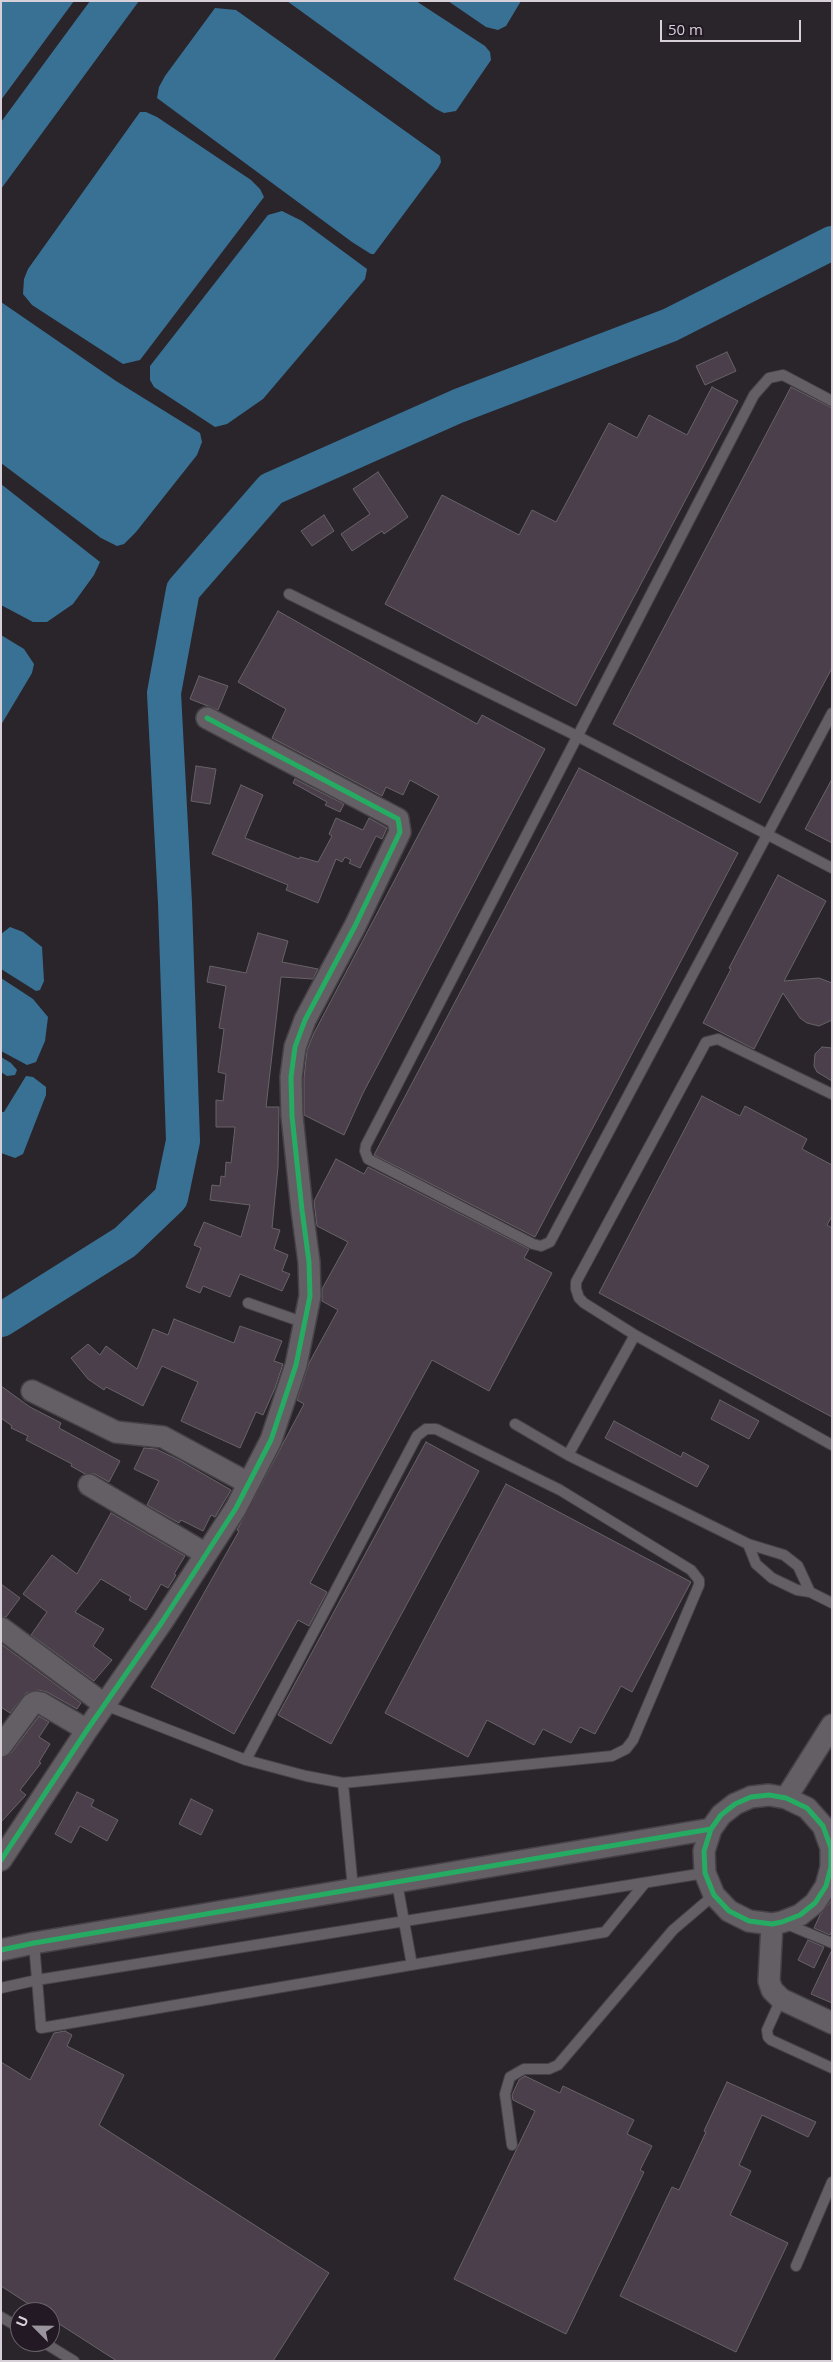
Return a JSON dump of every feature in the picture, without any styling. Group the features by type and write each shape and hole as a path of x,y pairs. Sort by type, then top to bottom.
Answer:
{"street":[{"path":"1,1860 206,1554 248,1483 270,1440 284,1404 310,1296 309,1262 292,1116 291,1077 295,1047 305,1020 356,926 399,836 400,824 398,819 207,718"},
{"path":"32,1390 110,1430 125,1434 154,1434 163,1437 248,1483"},
{"path":"89,1485 206,1554"},
{"path":"1,1628 105,1705"},
{"path":"1,1746 32,1704 36,1702 41,1703 87,1730"},
{"path":"786,1798 832,1725"},
{"path":"769,1795 786,1798 807,1808 823,1826 831,1847 831,1867 826,1886 815,1903 800,1915 777,1923 749,1921 736,1915 729,1911 714,1895 705,1874 704,1851 711,1829 721,1815 743,1800 769,1795"},
{"path":"1,1950 711,1829"},
{"path":"777,1923 769,1981 772,1990 781,1999 832,2023"}],"lane":[{"path":"832,400 783,375 770,378 754,395 365,1148 368,1159 533,1244 541,1246 550,1242 832,713"},
{"path":"289,594 577,736 832,868"},
{"path":"832,1094 718,1039 709,1040 704,1044 576,1282 577,1293 584,1303 635,1335 832,1445"},
{"path":"248,1303 305,1323"},
{"path":"568,1455 635,1335"},
{"path":"515,1424 568,1455 748,1544 771,1550 791,1559 803,1574 810,1592"},
{"path":"105,1705 246,1760 306,1776 344,1783 602,1758 620,1753 633,1740 699,1585 698,1577 691,1570 560,1490 443,1432 436,1429 426,1429 416,1436 246,1760"},
{"path":"748,1544 756,1564 772,1578 797,1590 810,1592 832,1603"},
{"path":"344,1783 353,1889"},
{"path":"1,1988 37,1980 705,1874"},
{"path":"397,1883 412,1964"},
{"path":"34,1943 42,2028 605,1932 645,1883"},
{"path":"512,2145 505,2094 510,2077 524,2069 549,2069 558,2065 680,1921 714,1895"},
{"path":"777,1923 832,1942"},
{"path":"781,1999 767,2030 768,2037 832,2068"},
{"path":"796,2266 832,2182"},
{"path":"59,2352 74,2361"}],"water":[{"path":"1,1 74,1 1,100"},
{"path":"90,1 139,1 1,189 1,122"},
{"path":"287,1 416,1 485,46 490,52 491,60 456,111 444,113"},
{"path":"448,1 521,1 506,26 498,30 486,27"},
{"path":"215,8 236,10 440,156 441,162 438,168 374,254 352,242 157,98 159,87 165,76"},
{"path":"140,112 146,112 157,117 251,180 260,189 264,197 140,360 123,364 32,305 23,294 24,279 28,269"},
{"path":"282,211 302,221 367,269 365,279 263,399 227,424 215,427 154,387 150,380 150,366 268,215"},
{"path":"1,302 116,381 200,433 202,442 197,455 136,532 124,544 117,546 101,538 1,463"},
{"path":"1,484 100,562 94,575 73,604 47,622 33,622 1,605"},
{"path":"1,635 24,649 34,664 32,673 1,725"},
{"path":"10,927 23,932 42,947 44,981 40,990 36,991 1,969 1,934"},
{"path":"1,978 33,999 48,1017 45,1041 36,1062 27,1065 1,1051"},
{"path":"1,1057 11,1063 17,1070 15,1075 7,1076 1,1072"},
{"path":"26,1076 33,1077 46,1087 46,1095 23,1154 15,1158 1,1153 1,1112 4,1112"}],"building":[{"path":"727,352 736,371 705,385 696,366"},
{"path":"712,387 738,401 576,706 385,604 442,495 519,535 532,510 556,522 609,423 637,438 649,415 687,435"},
{"path":"791,387 832,408 832,668 760,803 613,724"},
{"path":"378,472 408,517 384,534 382,531 352,551 341,534 370,514 353,489"},
{"path":"324,515 334,531 312,546 301,531"},
{"path":"278,611 477,724 482,715 545,749 363,1093 344,1135 304,1115 304,1078 307,1050 314,1033 439,796 410,780 403,795 386,787 382,796 272,738 286,709 238,682"},
{"path":"199,676 228,686 218,710 190,699"},
{"path":"196,766 216,769 210,804 191,801"},
{"path":"579,768 738,853 535,1237 374,1155"},
{"path":"295,779 344,804 340,812 325,805 327,802 293,783"},
{"path":"832,779 832,843 805,829"},
{"path":"241,785 263,795 245,838 299,859 300,857 318,862 332,836 329,834 336,818 363,830 369,818 387,828 382,839 376,836 360,868 349,863 351,860 345,857 342,862 336,859 318,903 286,890 288,885 212,854"},
{"path":"778,875 826,901 784,981 819,978 832,983 832,1020 819,1026 807,1023 800,1018 783,993 754,1049 703,1023 731,969 729,968"},
{"path":"258,933 288,941 282,962 318,969 313,979 281,977 266,1107 279,1107 278,1167 272,1228 280,1230 274,1249 288,1255 282,1271 290,1274 282,1291 240,1274 230,1297 203,1286 200,1293 186,1287 201,1248 194,1245 204,1222 241,1237 250,1205 210,1200 212,1185 220,1186 221,1176 225,1177 226,1162 231,1163 235,1127 216,1127 216,1100 223,1101 226,1074 218,1072 224,1029 219,1028 226,986 207,982 210,966 246,973"},
{"path":"822,1047 832,1048 832,1081 817,1072 814,1066 815,1054"},
{"path":"702,1096 740,1116 745,1106 807,1139 802,1149 832,1165 832,1216 827,1225 832,1228 832,1417 599,1293"},
{"path":"336,1159 364,1174 368,1167 529,1249 524,1258 552,1273 489,1391 432,1360 310,1583 327,1592 309,1626 298,1620 234,1734 151,1687 239,1531 237,1530 304,1404 297,1400 309,1363 338,1310 322,1301 322,1289 348,1242 317,1226 314,1201"},
{"path":"174,1319 234,1343 240,1326 282,1341 274,1361 283,1364 275,1388 263,1415 256,1412 240,1448 181,1421 198,1382 162,1366 143,1406 106,1387 104,1390 88,1379 71,1358 88,1344 100,1355 106,1346 137,1369 153,1329 168,1335"},
{"path":"1,1386 30,1407 61,1423 59,1428 120,1461 109,1482 95,1474 85,1474 71,1466 72,1464 26,1440 28,1436 11,1428 12,1426 1,1418"},
{"path":"720,1400 759,1421 749,1439 711,1419"},
{"path":"614,1421 681,1457 683,1452 709,1466 697,1487 605,1438"},
{"path":"426,1442 479,1471 331,1744 278,1715"},
{"path":"144,1448 156,1449 179,1460 231,1490 215,1517 211,1515 203,1531 181,1520 179,1523 147,1505 159,1481 134,1469"},
{"path":"506,1484 691,1582 632,1692 621,1686 595,1734 580,1727 571,1743 543,1729 534,1745 487,1720 468,1757 385,1713"},
{"path":"111,1513 185,1556 168,1588 161,1584 146,1610 129,1600 131,1597 101,1579 75,1612 104,1629 93,1646 112,1660 94,1681 31,1635 47,1612 23,1594 52,1555 77,1574"},
{"path":"1,1584 20,1598 6,1617 1,1616"},
{"path":"1,1644 81,1703 77,1709 47,1692 38,1690 26,1693 10,1713 1,1707"},
{"path":"39,1716 49,1722 39,1737 50,1744 39,1762 41,1763 20,1790 26,1795 1,1822 1,1758 11,1753"},
{"path":"77,1792 94,1800 91,1806 118,1820 107,1841 80,1826 71,1843 55,1834"},
{"path":"191,1799 213,1810 201,1835 179,1824"},
{"path":"832,1900 832,1931 830,1935 814,1928 820,1915"},
{"path":"808,1940 824,1947 814,1968 798,1960"},
{"path":"832,1950 832,2003 811,1994"},
{"path":"65,2031 72,2035 67,2046 124,2075 99,2125 329,2273 273,2361 117,2361 60,2324 60,2302 26,2302 1,2286 1,2062 30,2080 54,2033"},
{"path":"525,2076 560,2093 563,2086 634,2120 627,2134 652,2146 640,2170 644,2172 566,2334 454,2279 535,2111 513,2100 512,2095 519,2080"},
{"path":"727,2082 816,2122 808,2137 762,2115 739,2165 751,2171 730,2215 788,2243 736,2352 620,2296 672,2187 679,2190"}],"waterway":[{"path":"1,1320 125,1242 171,1198 183,1141 175,903 164,693 183,590 271,489 458,406 670,325 832,243"}],"cycle path":[{"path":"1,1860 87,1730 162,1622 236,1508 271,1440 296,1365 310,1296 309,1262 292,1116 291,1077 295,1047 305,1020 355,926 400,832 398,819 207,718"},
{"path":"1,1950 711,1829 721,1815 735,1804 751,1797 769,1795 786,1798 807,1808 823,1826 831,1848 831,1867 826,1886 815,1903 800,1915 772,1924 749,1921 729,1911 714,1895 705,1873 704,1851 711,1829"}]}
